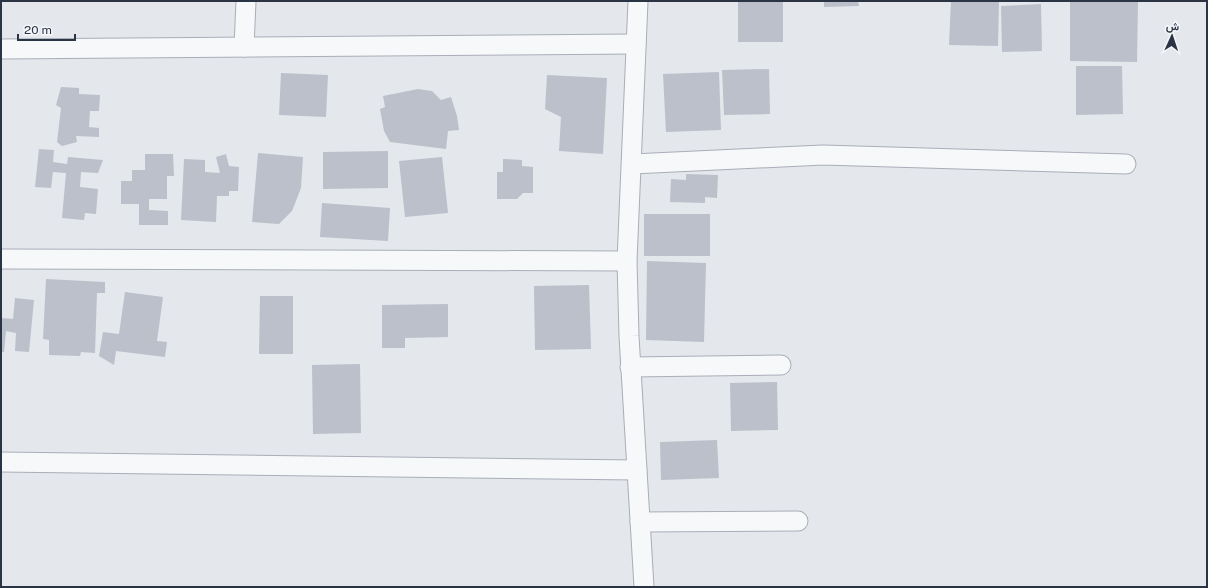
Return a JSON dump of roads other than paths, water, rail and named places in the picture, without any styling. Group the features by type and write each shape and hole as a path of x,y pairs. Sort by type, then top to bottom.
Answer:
{"street":[{"path":"244,47 246,1"},
{"path":"638,1 627,261 630,367 644,587"},
{"path":"1,49 636,44"},
{"path":"632,164 823,155 1126,164"},
{"path":"1,259 627,261"},
{"path":"630,367 781,366"},
{"path":"1,462 637,470"},
{"path":"640,522 798,521"}]}
